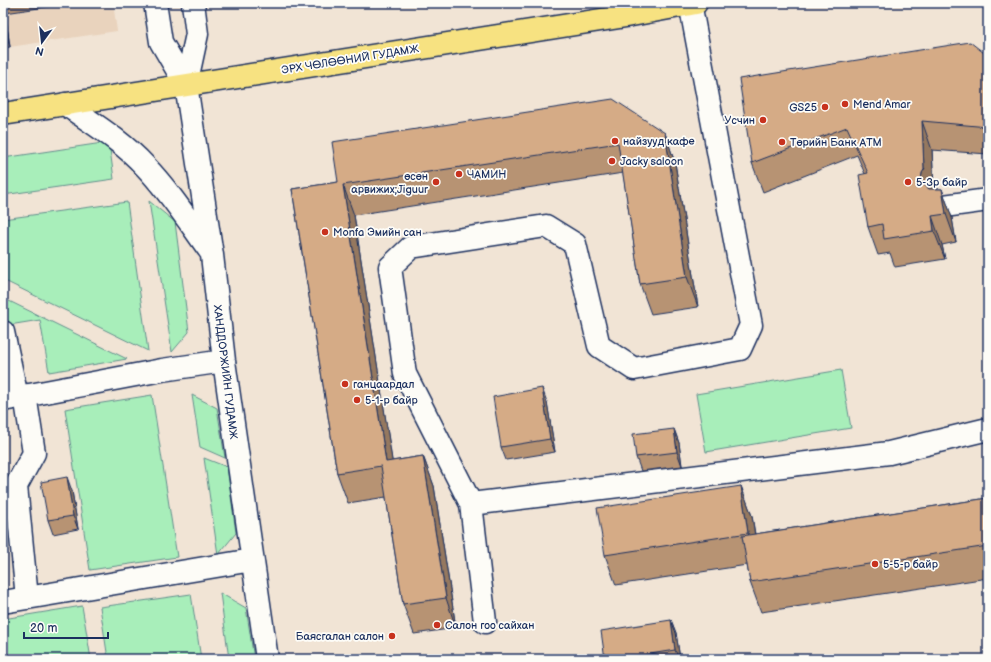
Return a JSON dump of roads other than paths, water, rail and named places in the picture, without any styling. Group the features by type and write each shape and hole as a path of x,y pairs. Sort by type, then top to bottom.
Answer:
{"main road":[{"name":"ЭРХ ЧӨЛӨӨНИЙ ГУДАМЖ","path":"3,114 626,16 692,3"}],"street":[{"path":"155,3 161,42 186,85"},
{"path":"186,85 197,34 193,3"},
{"path":"485,622 472,504 405,374 390,267 411,247 546,226 575,244 599,346 634,369 740,349 751,326 692,3"},
{"name":"ХАНДДОРЖИЙН ГУДАМЖ","path":"186,85 212,255 224,361 267,659"},
{"path":"65,104 114,138 145,165 180,209 212,255"},
{"path":"944,206 988,200"},
{"path":"4,332 15,397 34,453 16,486 27,598"},
{"path":"15,397 162,370 224,361"},
{"path":"472,504 890,452 988,429"},
{"path":"3,602 252,560"}],"place":[{"name":"Mend Amar","path":"845,104"},
{"name":"GS25","path":"825,107"},
{"name":"Усчин","path":"763,120"},
{"name":"найзууд кафе","path":"615,141"},
{"name":"Төрийн Банк АТМ","path":"782,142"},
{"name":"Jacky saloon","path":"612,161"},
{"name":"ЧАМИН","path":"459,174"},
{"name":"өсөн арвижих;Jiguur","path":"436,182"},
{"name":"5-3р байр","path":"908,182"},
{"name":"Monfa Эмийн сан","path":"325,232"},
{"name":"ганцаардал","path":"345,384"},
{"name":"5-1-р байр","path":"357,400"},
{"name":"5-5-р байр","path":"875,564"},
{"name":"Салон гоо сайхан","path":"437,625"},
{"name":"Баясгалан салон","path":"392,636"}]}
